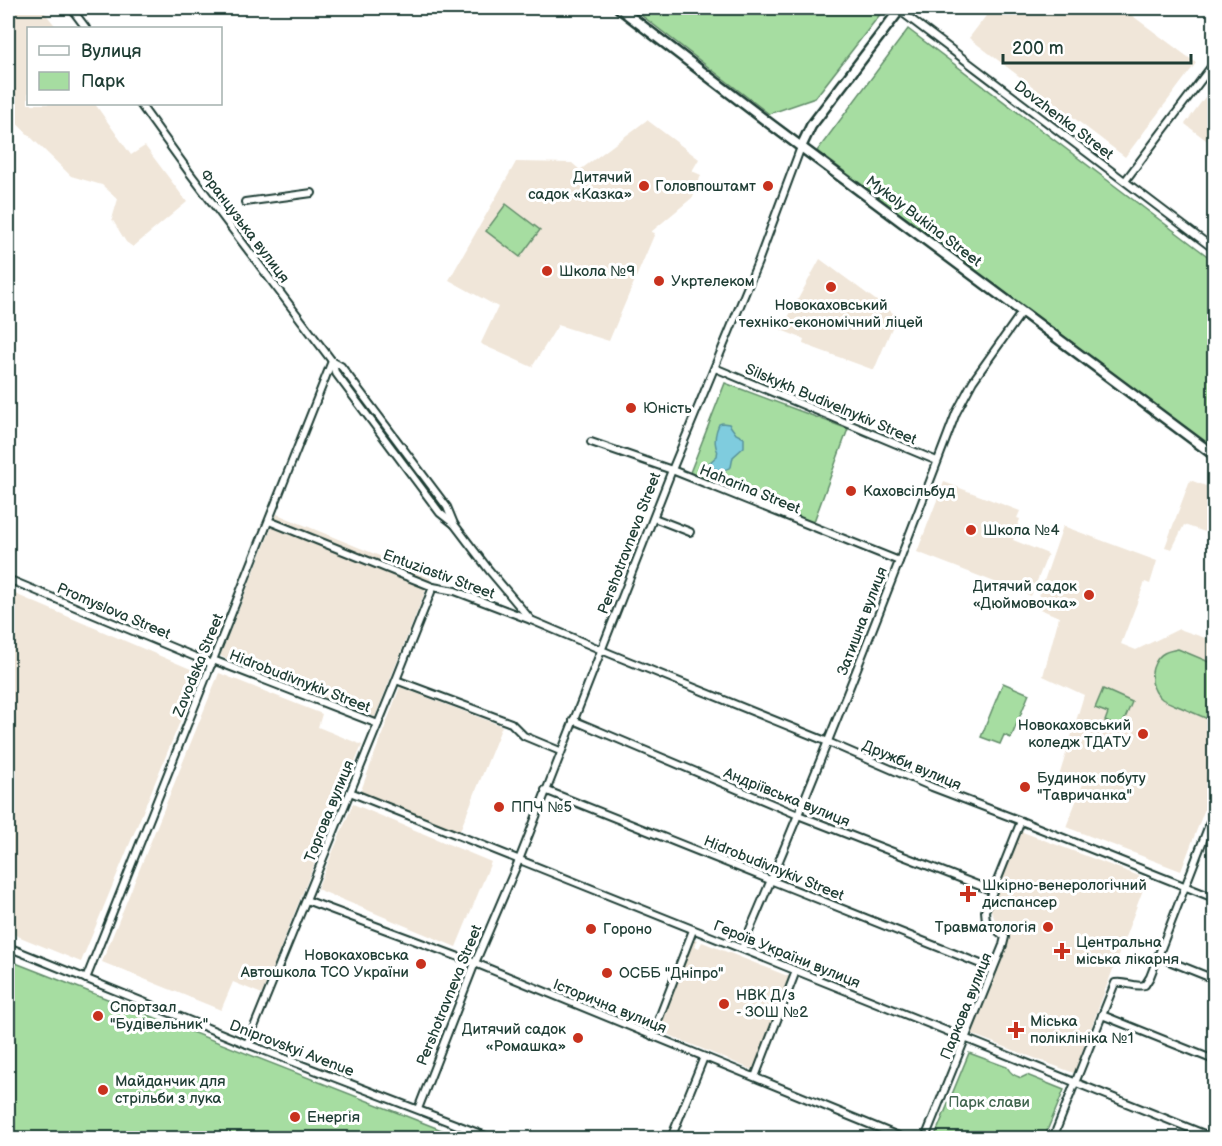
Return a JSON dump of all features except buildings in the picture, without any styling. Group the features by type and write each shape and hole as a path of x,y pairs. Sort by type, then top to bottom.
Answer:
{"street":[{"path":"71,8 85,27"},
{"name":"Mykoly Bukina Street","path":"619,8 801,147 1215,454"},
{"name":"Pershotravneva Street","path":"418,1109 475,963 519,860 672,470 758,262 801,147 811,126 900,9"},
{"name":"Dovzhenka Street","path":"900,9 1215,249"},
{"path":"1125,181 1215,63"},
{"name":"Французька вулиця","path":"141,105 332,361 341,366 390,430 447,507 454,524 531,620"},
{"path":"245,202 312,193"},
{"name":"Затишна вулиця","path":"742,948 828,742 956,412 973,381 1022,312"},
{"name":"Zavodska Street","path":"86,979 332,361"},
{"name":"Silskykh Budivelnykiv Street","path":"715,368 937,461"},
{"name":"Haharina Street","path":"591,442 672,470 899,561"},
{"path":"654,518 690,532"},
{"name":"Entuziastiv Street","path":"268,521 433,587 455,591 531,620 601,650"},
{"name":"Promyslova Street","path":"8,579 212,662"},
{"name":"Торгова вулиця","path":"247,1044 433,587"},
{"name":"Дружби вулиця","path":"601,650 828,742 932,787 1215,898"},
{"name":"Hidrobudivnykiv Street","path":"212,662 378,724"},
{"path":"396,680 511,723 524,736 560,751"},
{"name":"Андріївська вулиця","path":"573,720 798,815 993,891"},
{"name":"Hidrobudivnykiv Street","path":"545,790 993,969"},
{"name":"Героїв України вулиця","path":"350,792 742,948 965,1040 1215,1138"},
{"path":"1053,1138 1115,983 1121,982 1138,987 1145,985 1150,977 1215,813"},
{"name":"Паркова вулиця","path":"925,1138 1003,945 1005,937 986,921 985,911 1021,821"},
{"name":"Історична вулиця","path":"306,900 475,963 903,1138"},
{"path":"652,1036 693,930"},
{"name":"Dniprovskyi Avenue","path":"8,947 247,1044 491,1138"},
{"path":"1158,957 1215,980"},
{"path":"755,1077 796,971"},
{"path":"1102,1015 1215,1060"},
{"path":"671,1138 704,1057"}],"shaded area":[{"path":"20,8 41,8 56,27 27,27 27,105 96,105 131,155 145,146 187,202 133,247 126,242 112,219 118,199 102,185 71,176 8,115 8,16"},
{"path":"992,8 1122,8 1196,63 1125,157 969,38"},
{"path":"1214,85 1214,146 1185,124"},
{"name":"Школа №9","path":"647,120 699,159 692,171 701,175 693,197 651,232 655,233 609,341 558,325 532,367 483,345 481,343 498,307 449,280 516,162 572,163 580,170"},
{"name":"Новокаховський техніко-економічний ліцей","path":"820,259 897,316 874,370 803,344 804,339 781,330"},
{"path":"1190,480 1214,489 1214,535 1184,525 1172,549 1165,547"},
{"name":"Школа №4","path":"944,482 1020,511 1017,518 1020,519 1013,540 1048,554 1031,596 917,552"},
{"path":"277,514 431,577 375,717 220,656"},
{"name":"Новокаховський коледж ТДАТУ","path":"1063,526 1157,561 1150,584 1145,582 1121,644 1136,650 1179,629 1214,641 1214,785 1181,871 1066,827 1084,781 1060,773 1084,695 1043,676 1059,617 1035,607"},
{"path":"8,591 200,673 81,962 8,932"},
{"path":"219,673 322,714 318,727 362,745 262,994 233,982 221,1010 102,962"},
{"path":"400,687 502,726 459,833 360,793"},
{"path":"353,804 491,862 456,947 317,889"},
{"name":"Центральна міська лікарня","path":"1020,831 1147,879 1074,1073 971,1034 1011,933 998,927 990,908"},
{"name":"НВК Д/з - ЗОШ №2","path":"694,939 697,940 695,946 699,948 702,942 790,977 753,1070 657,1030"}],"green space":[{"path":"632,8 885,8 815,98 769,114"},
{"path":"908,29 1214,261 1214,449 817,151"},
{"path":"506,204 540,230 520,257 486,231"},
{"path":"725,383 848,429 813,524 689,475"},
{"path":"1178,649 1214,664 1214,721 1163,700 1153,687 1152,677 1155,663 1164,653"},
{"path":"1003,683 1029,694 1011,738 1004,735 1000,744 981,737"},
{"path":"1103,689 1132,702 1121,728 1105,721 1108,713 1095,708"},
{"path":"8,960 462,1138 8,1138"},
{"name":"Парк слави","path":"969,1053 1007,1067 1021,1078 1027,1075 1064,1090 1044,1138 934,1138"}],"water":[{"path":"719,424 729,424 736,434 744,438 744,447 733,457 731,467 720,470 712,468 709,463 717,456 716,436"}],"place":[{"name":"Дитячий садок «Казка»","path":"644,186"},
{"name":"Головпоштамт","path":"768,186"},
{"name":"Школа №9","path":"547,271"},
{"name":"Укртелеком","path":"659,281"},
{"name":"Новокаховський техніко-економічний ліцей","path":"831,287"},
{"name":"Юність","path":"631,408"},
{"name":"Каховсільбуд","path":"851,491"},
{"name":"Школа №4","path":"971,530"},
{"name":"Дитячий садок «Дюймовочка»","path":"1089,595"},
{"name":"Новокаховський коледж ТДАТУ","path":"1143,734"},
{"name":"Будинок побуту \"Тавричанка\"","path":"1025,787"},
{"name":"ППЧ №5","path":"499,807"},
{"name":"Шкірно-венерологічний диспансер","path":"968,894"},
{"name":"Травматологія","path":"1048,927"},
{"name":"Гороно","path":"591,929"},
{"name":"Центральна міська лікарня","path":"1062,951"},
{"name":"Новокаховська Автошкола ТСО України","path":"421,964"},
{"name":"ОСББ \"Днiпро\"","path":"607,973"},
{"name":"НВК Д/з - ЗОШ №2","path":"724,1004"},
{"name":"Спортзал \"Будівельник\"","path":"98,1016"},
{"name":"Міська поліклініка №1","path":"1016,1030"},
{"name":"Дитячий садок «Ромашка»","path":"578,1038"},
{"name":"Майданчик для стрільби з лука","path":"103,1090"},
{"name":"Енергія","path":"295,1117"}]}
